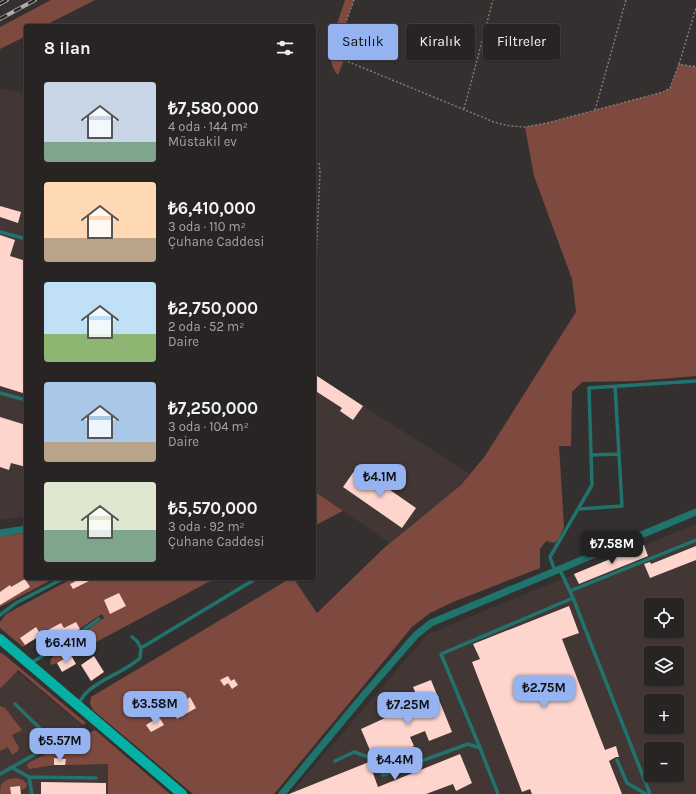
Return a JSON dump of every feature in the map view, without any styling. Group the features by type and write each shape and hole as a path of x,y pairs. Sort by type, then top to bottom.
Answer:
{"main road":[{"path":"0,639 182,794"}],"street":[{"path":"282,794 363,696 424,628 442,617 696,512"},
{"path":"0,532 24,529"}],"lane":[{"path":"0,232 24,238"},
{"path":"650,794 573,598 550,557 592,485 589,388 696,381"},
{"path":"578,509 622,506 616,386"},
{"path":"0,393 24,399"},
{"path":"591,455 619,454"},
{"path":"570,591 696,540"},
{"path":"0,615 16,603 60,580"},
{"path":"141,648 254,580"},
{"path":"498,794 441,654 573,598"},
{"path":"30,664 99,619"},
{"path":"78,706 85,694 95,686 134,664 140,658 141,648 137,640 132,637"},
{"path":"0,774 55,743 15,704"},
{"path":"335,761 354,752 374,759 383,775 468,744 480,748"},
{"path":"616,760 627,783 646,794"},
{"path":"11,767 29,777 96,778"},
{"path":"29,777 32,794"}],"path":[{"path":"354,0 339,46 340,56 344,60 494,122 510,126 525,127 547,123 663,92 670,88 696,8"},
{"path":"464,109 493,0"},
{"path":"595,110 626,0"},
{"path":"679,64 696,67"},
{"path":"693,67 696,64"},
{"path":"316,261 320,172 319,163"}],"shaded area":[{"path":"51,0 95,0 48,24 24,24 24,37 0,49 0,27"},
{"path":"345,0 354,0 345,24 337,24"},
{"path":"331,60 344,60 338,75"},
{"path":"679,64 696,67 696,376 635,381 582,382 572,392 571,446 559,446 564,527 558,540 554,543 546,541 540,549 540,568 453,602 430,613 412,627 274,794 193,794 93,710 90,703 91,697 288,580 294,580 317,613 384,548 461,485 485,456 576,312 572,279 534,176 525,127 547,123 663,92 670,88"},
{"path":"0,88 24,94 24,516 0,520"},
{"path":"316,379 332,386 470,474 461,485 390,543 316,492"},
{"path":"316,492 343,511 316,525"},
{"path":"696,524 696,794 290,794 428,634"},
{"path":"24,533 24,580 51,580 0,607 0,536"},
{"path":"69,580 212,580 57,663 50,665 51,659 56,653 79,641 90,628 104,618 102,614 56,644 48,630 23,647 0,628 0,622 6,614"},
{"path":"0,653 2,653 86,723 83,725 18,670 1,688"},
{"path":"0,657 108,747 108,794 0,794"},
{"path":"0,706 5,708 22,730 12,735 19,748 18,751 12,755 8,747 0,751"},
{"path":"95,730 170,794 108,794 108,764 65,765 65,759 55,758 54,765 29,769 27,766 28,763"},
{"path":"17,778 23,780 27,784 26,788 21,790 20,786 10,787 11,794 0,794 1,784 8,779"}],"building":[{"path":"0,206 21,212 18,223 0,217"},
{"path":"0,235 15,240 10,256 24,260 24,393 0,386"},
{"path":"316,375 363,406 353,420 340,411 342,408 316,391"},
{"path":"0,417 24,424 24,466 11,463 9,470 0,467"},
{"path":"357,467 416,508 402,528 343,487"},
{"path":"644,545 648,556 579,584 574,574"},
{"path":"696,546 696,560 650,578 644,564 650,562 651,564"},
{"path":"24,580 30,587 0,605 0,592 10,585 11,587"},
{"path":"78,580 91,580 73,589 70,584"},
{"path":"119,593 126,606 110,614 104,600"},
{"path":"569,606 579,633 562,639 605,750 616,746 619,757 609,761 622,794 532,794 530,789 522,792 472,662 480,659 473,644"},
{"path":"76,622 80,629 56,644 48,630 61,623 64,628"},
{"path":"36,627 41,635 25,645 20,638"},
{"path":"71,655 76,664 62,672 57,663"},
{"path":"94,656 104,672 91,681 81,665"},
{"path":"228,676 231,681 234,679 238,685 232,689 228,683 224,686 220,680"},
{"path":"431,680 452,732 429,741 425,731 410,737 414,746 379,762 376,757 372,755 361,729 407,708 411,717 424,713 413,687"},
{"path":"190,697 196,708 177,719 174,713 176,712 175,710 185,704 184,701"},
{"path":"159,717 164,725 151,732 146,725"},
{"path":"460,754 472,783 456,791 453,784 426,794 289,794 369,762 378,787"},
{"path":"54,758 66,759 65,765 54,765"},
{"path":"41,782 106,783 106,794 41,794"},
{"path":"20,786 21,794 11,794 10,787"}],"railway":[{"path":"0,4 7,0"},
{"path":"0,19 35,0"}]}
